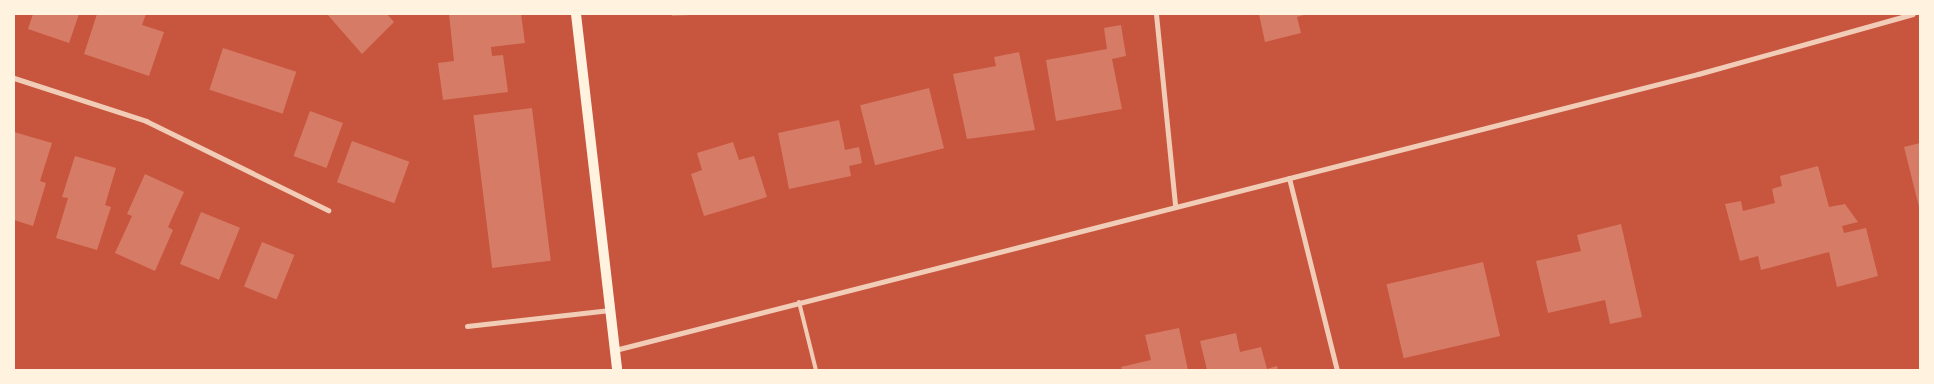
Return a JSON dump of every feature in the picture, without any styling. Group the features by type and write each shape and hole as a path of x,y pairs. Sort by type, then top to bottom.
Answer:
{"main road":[{"path":"576,14 617,370"}],"street":[{"path":"1156,14 1175,205"},
{"path":"615,350 1175,205 1289,178 1698,74 1913,14"},
{"path":"14,78 146,120 328,210"},
{"path":"1289,178 1337,370"},
{"path":"467,326 610,310"}],"lane":[{"path":"799,302 816,370"}],"building":[{"path":"33,14 79,14 69,43 28,29"},
{"path":"97,14 146,14 142,25 164,32 149,76 84,54"},
{"path":"327,14 387,14 394,22 362,54"},
{"path":"449,14 521,14 525,43 491,47 492,56 503,55 508,92 443,100 438,63 454,61"},
{"path":"672,14 692,14 692,15 672,16"},
{"path":"1259,14 1307,14 1297,17 1301,33 1265,42"},
{"path":"1121,25 1126,56 1112,59 1122,109 1056,121 1046,60 1107,49 1104,28"},
{"path":"223,48 296,72 283,114 209,90"},
{"path":"1019,52 1035,130 967,139 953,74 996,66 994,57"},
{"path":"929,88 944,148 875,165 860,105"},
{"path":"532,108 551,261 492,268 473,115"},
{"path":"310,111 343,123 326,168 294,156"},
{"path":"839,120 845,150 859,147 862,163 849,166 851,176 789,189 778,133"},
{"path":"14,132 52,143 40,181 46,183 33,226 14,220"},
{"path":"352,141 409,162 394,203 337,182"},
{"path":"733,142 739,160 754,156 767,197 704,216 691,174 702,170 697,153"},
{"path":"1920,143 1920,211 1904,147"},
{"path":"75,156 116,168 105,205 111,207 97,250 56,238 68,198 62,197"},
{"path":"1818,166 1829,207 1845,204 1858,222 1842,226 1844,233 1866,228 1878,276 1837,287 1829,252 1761,270 1758,256 1740,261 1725,204 1741,201 1743,211 1775,203 1772,189 1782,186 1780,176"},
{"path":"145,174 184,192 168,227 173,230 155,271 115,253 132,216 127,214"},
{"path":"201,212 240,228 219,280 180,264"},
{"path":"1621,224 1642,317 1610,324 1605,300 1548,313 1536,261 1581,251 1577,235"},
{"path":"262,242 294,255 276,300 244,287"},
{"path":"1483,262 1500,336 1404,358 1387,284"},
{"path":"1179,328 1188,370 1122,370 1121,367 1151,360 1145,335"},
{"path":"1236,333 1240,352 1261,347 1267,369 1277,366 1278,370 1207,370 1200,341"}]}
